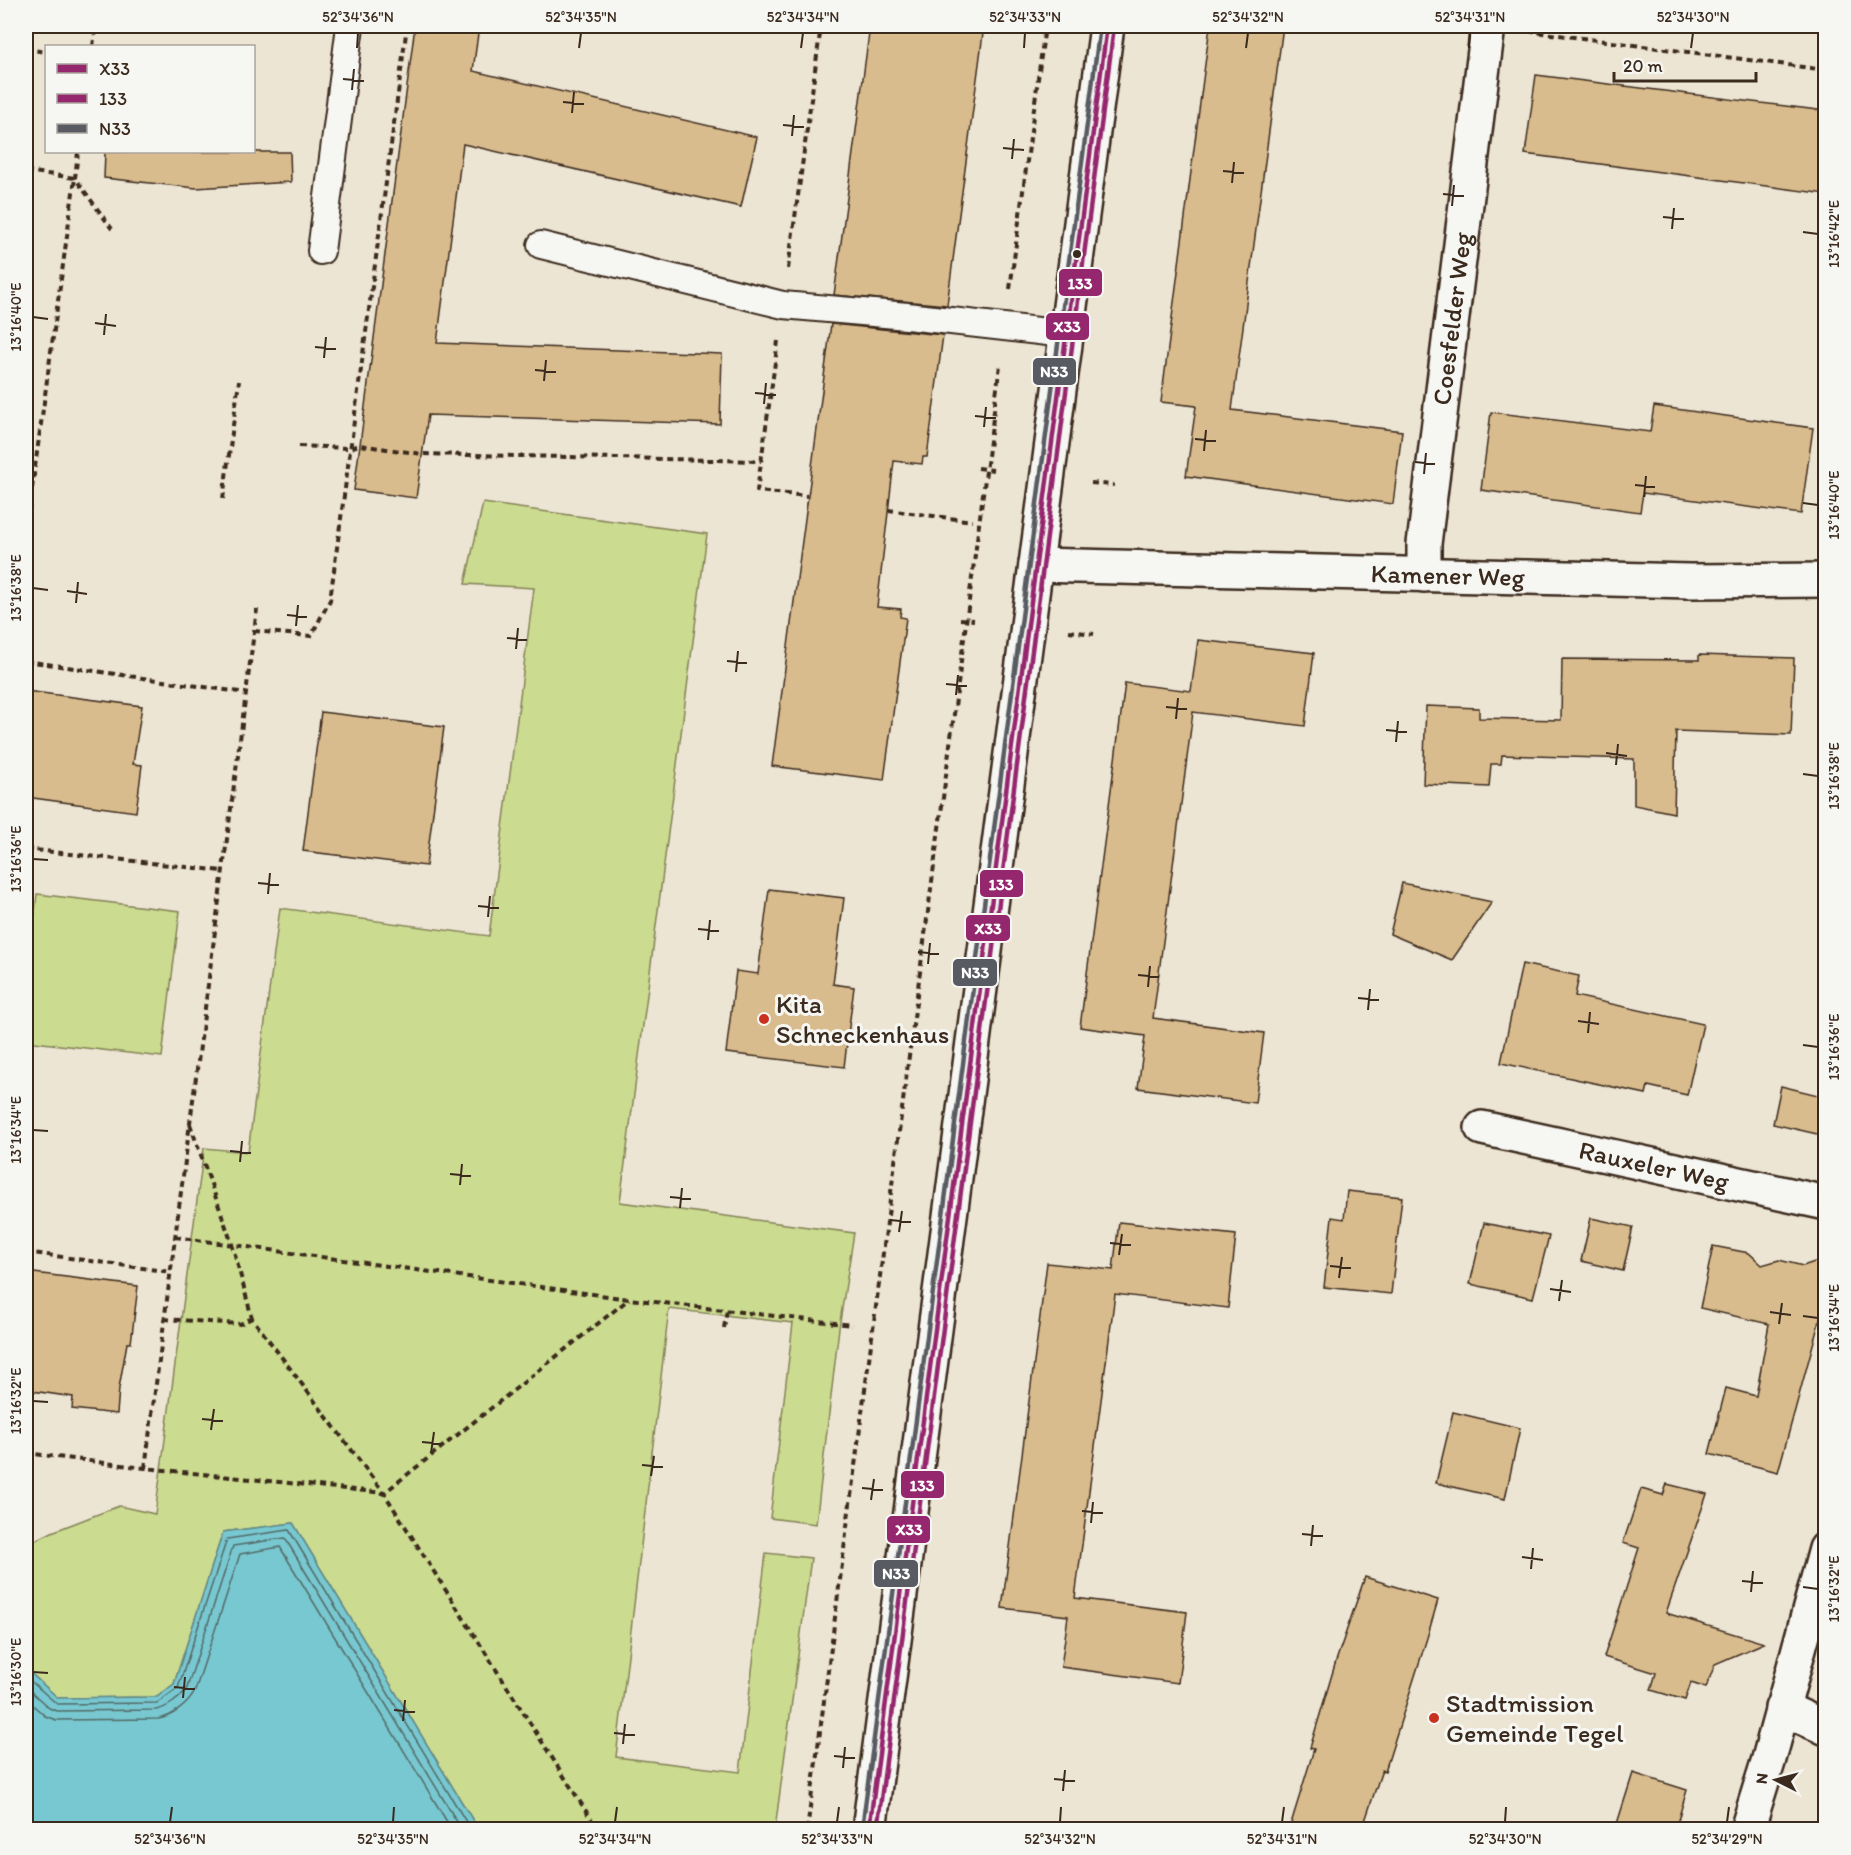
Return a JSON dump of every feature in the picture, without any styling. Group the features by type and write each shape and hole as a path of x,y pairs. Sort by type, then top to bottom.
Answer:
{"street":[{"path":"868,1830 1107,26"},
{"name":"Coesfelder Weg","path":"1424,575 1425,532 1503,28"},
{"name":"Kamener Weg","path":"1035,565 1707,581 1826,580"},
{"name":"Rauxeler Weg","path":"1482,1128 1826,1203"},
{"path":"1747,1830 1826,1549"},
{"path":"1782,1708 1826,1728"}],"lane":[{"path":"321,251 350,26"},
{"path":"542,245 783,305 1065,334"}],"path":[{"path":"93,45 96,26"},
{"path":"254,631 311,636 330,600 407,26"},
{"path":"807,496 758,490 820,26"},
{"path":"807,1830 1045,26"},
{"path":"1503,28 1818,69"},
{"path":"26,49 45,52"},
{"path":"26,532 78,153"},
{"path":"26,171 75,178 112,230"},
{"path":"223,499 239,381"},
{"path":"299,446 350,448 359,445 422,454 761,461"},
{"path":"978,468 993,470"},
{"path":"1090,483 1114,485"},
{"path":"888,510 972,521"},
{"path":"145,1468 257,609"},
{"path":"960,619 974,620"},
{"path":"1069,631 1094,634"},
{"path":"26,661 246,693"},
{"path":"26,849 224,871"},
{"path":"190,1123 232,1244 252,1318 384,1493 598,1830"},
{"path":"175,1237 629,1299 852,1325"},
{"path":"26,1252 171,1272"},
{"path":"26,1452 145,1468 384,1493 629,1299"},
{"path":"724,1328 727,1310"},
{"path":"164,1319 240,1324 252,1318"}],"green space":[{"path":"483,503 707,534 620,1202 854,1233 839,1328 816,1524 770,1518 793,1323 669,1309 616,1757 740,1772 766,1553 811,1558 775,1829 478,1829 293,1523 223,1532 174,1684 157,1697 58,1698 26,1669 26,1545 52,1532 119,1506 155,1514 204,1148 248,1152 280,908 489,936 534,588 465,584"},
{"path":"37,894 180,911 162,1057 26,1041 26,988"}],"water":[{"path":"293,1523 478,1829 26,1829 26,1669 58,1698 157,1697 174,1684 223,1532"}],"building":[{"path":"415,26 479,26 473,71 757,137 741,207 463,144 437,343 722,354 720,424 428,415 416,498 354,490"},
{"path":"870,26 984,26 947,305 834,295"},
{"path":"1210,26 1283,26 1232,410 1402,431 1393,504 1186,476 1196,406 1161,402"},
{"path":"1536,75 1826,111 1826,194 1525,154"},
{"path":"290,152 291,182 196,188 104,178 105,153"},
{"path":"831,324 943,335 927,457 923,457 922,464 894,461 877,607 901,609 900,617 906,618 884,780 772,766"},
{"path":"1654,406 1813,428 1801,514 1643,493 1640,512 1481,490 1491,412 1650,432"},
{"path":"1198,640 1314,653 1305,726 1193,712 1153,1018 1264,1033 1255,1103 1138,1088 1145,1036 1080,1027 1125,683 1191,691"},
{"path":"1699,655 1794,658 1791,735 1676,731 1674,813 1634,805 1634,759 1502,755 1501,764 1491,764 1489,787 1423,784 1426,706 1479,708 1479,718 1561,720 1562,659 1699,660"},
{"path":"26,691 142,706 133,764 142,765 136,812 26,797"},
{"path":"321,712 444,727 426,866 303,851"},
{"path":"1402,883 1492,902 1452,960 1390,934"},
{"path":"769,889 844,898 833,984 854,987 844,1067 726,1053 736,971 758,974"},
{"path":"1522,964 1579,976 1575,996 1703,1024 1687,1095 1648,1086 1646,1094 1501,1063"},
{"path":"1781,1086 1826,1097 1826,1136 1773,1124"},
{"path":"1347,1191 1402,1197 1391,1294 1324,1287 1332,1217 1344,1219"},
{"path":"1591,1218 1633,1227 1623,1271 1581,1261"},
{"path":"1119,1222 1236,1235 1228,1308 1115,1294 1075,1598 1187,1612 1178,1683 1061,1667 1068,1616 1002,1608 1047,1263 1113,1270"},
{"path":"1484,1223 1549,1236 1533,1298 1470,1284"},
{"path":"1713,1246 1749,1253 1762,1265 1779,1260 1803,1266 1826,1258 1826,1297 1778,1472 1709,1454 1726,1388 1756,1396 1769,1324 1700,1308"},
{"path":"26,1272 138,1286 131,1343 127,1343 117,1414 72,1409 73,1397 26,1390"},
{"path":"1453,1412 1520,1428 1505,1499 1436,1483"},
{"path":"1667,1484 1707,1494 1666,1613 1764,1643 1715,1664 1706,1688 1691,1683 1685,1700 1651,1690 1656,1673 1604,1657 1639,1548 1623,1543 1641,1489 1663,1495"},
{"path":"1365,1577 1438,1600 1427,1638 1385,1771 1382,1770 1362,1830 1289,1830 1314,1749 1310,1748 1336,1661"},
{"path":"1633,1773 1687,1790 1675,1830 1615,1830"}],"transit line":[{"name":"N33","path":"862,1829 1100,26"},
{"name":"X33","path":"869,1830 1107,26"},
{"name":"133","path":"877,1830 1114,27"}],"place":[{"name":"Kita Schneckenhaus","path":"764,1019"},
{"name":"Stadtmission Gemeinde Tegel","path":"1434,1718"}]}
